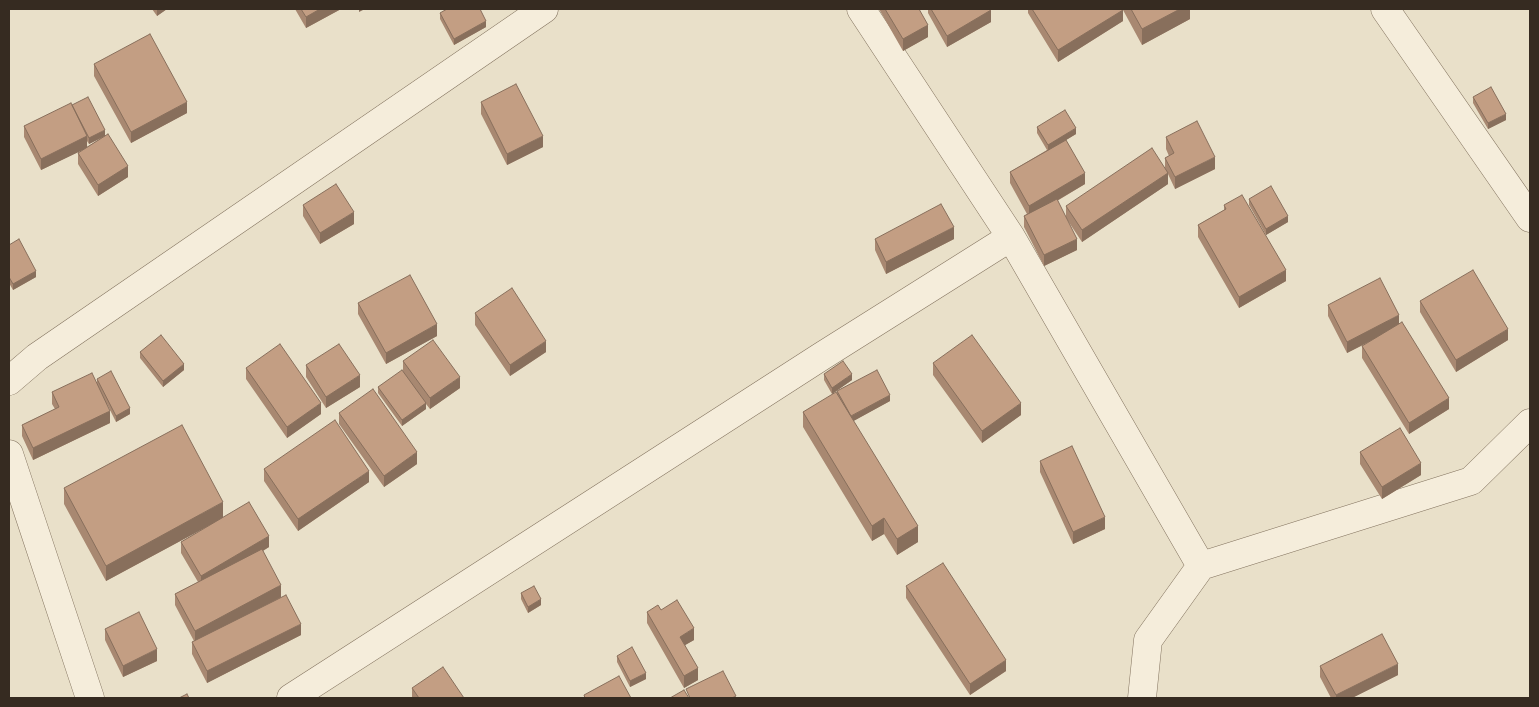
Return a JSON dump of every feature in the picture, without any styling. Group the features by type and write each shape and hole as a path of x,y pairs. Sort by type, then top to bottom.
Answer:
{"street":[{"path":"9,381 37,358 544,9"},
{"path":"861,9 1011,237 1201,566"},
{"path":"1385,9 1530,218"},
{"path":"291,698 814,361 1011,237"},
{"path":"1142,698 1148,640 1201,566 1470,481 1530,423"},
{"path":"9,454 90,698"}],"building":[{"path":"301,9 320,9 306,17"},
{"path":"447,9 480,9 486,21 454,39 440,13"},
{"path":"885,9 919,9 928,25 903,39"},
{"path":"931,9 990,9 991,10 947,36"},
{"path":"1032,9 1122,9 1123,10 1058,50"},
{"path":"1131,9 1180,9 1142,29"},
{"path":"150,34 187,102 131,132 94,64"},
{"path":"516,84 543,136 507,154 481,102"},
{"path":"1491,87 1506,114 1488,123 1473,97"},
{"path":"88,97 105,130 89,138 72,105"},
{"path":"71,103 87,136 41,159 24,126"},
{"path":"1065,110 1076,128 1048,145 1037,127"},
{"path":"1197,121 1215,157 1175,177 1165,158 1174,153 1166,137"},
{"path":"108,134 128,166 98,185 78,153"},
{"path":"1066,140 1085,173 1029,206 1010,172"},
{"path":"1152,148 1168,173 1082,230 1066,206"},
{"path":"336,184 354,212 320,233 303,205"},
{"path":"1271,186 1288,216 1266,229 1249,199"},
{"path":"1242,195 1286,270 1239,297 1198,225 1226,209 1224,205"},
{"path":"1057,199 1077,239 1044,255 1024,216"},
{"path":"941,204 954,227 886,262 875,239"},
{"path":"19,239 36,271 13,284 9,277 9,245"},
{"path":"1473,270 1508,329 1456,360 1420,301"},
{"path":"410,275 437,324 386,353 358,303"},
{"path":"1380,278 1399,315 1347,342 1328,305"},
{"path":"512,288 546,341 510,365 475,313"},
{"path":"1402,322 1449,398 1409,423 1362,346"},
{"path":"161,335 184,364 163,381 140,352"},
{"path":"972,335 1021,403 982,431 933,363"},
{"path":"433,340 460,377 430,398 403,361"},
{"path":"280,344 321,403 287,427 246,368"},
{"path":"339,344 360,375 326,397 306,365"},
{"path":"843,361 852,374 832,388 824,374"},
{"path":"402,370 426,403 402,420 378,387"},
{"path":"877,370 890,395 851,416 837,391"},
{"path":"111,371 130,408 116,416 97,379"},
{"path":"92,373 110,411 33,448 22,425 59,407 52,392"},
{"path":"373,389 417,452 384,476 339,413"},
{"path":"836,392 918,526 897,539 884,518 872,526 803,412"},
{"path":"335,420 369,471 298,519 264,469"},
{"path":"182,425 223,502 106,566 64,488"},
{"path":"1400,428 1421,463 1382,487 1360,452"},
{"path":"1072,446 1105,517 1073,532 1040,461"},
{"path":"249,502 269,536 201,576 181,542"},
{"path":"262,549 281,585 195,631 175,594"},
{"path":"943,563 1006,660 970,684 906,586"},
{"path":"534,586 541,599 528,607 521,593"},
{"path":"286,595 301,624 207,671 192,642"},
{"path":"677,600 694,628 680,637 698,668 684,676 647,612 658,605 661,610"},
{"path":"139,612 157,649 123,666 105,629"},
{"path":"1382,634 1398,664 1336,695 1320,666"},
{"path":"632,647 646,673 630,681 617,656"},
{"path":"443,667 464,698 419,698 412,688"},
{"path":"723,671 736,696 732,698 690,698 686,689"},
{"path":"619,676 631,698 585,698 584,695"},
{"path":"684,690 689,698 670,698"},
{"path":"187,694 189,698 179,698"}]}
